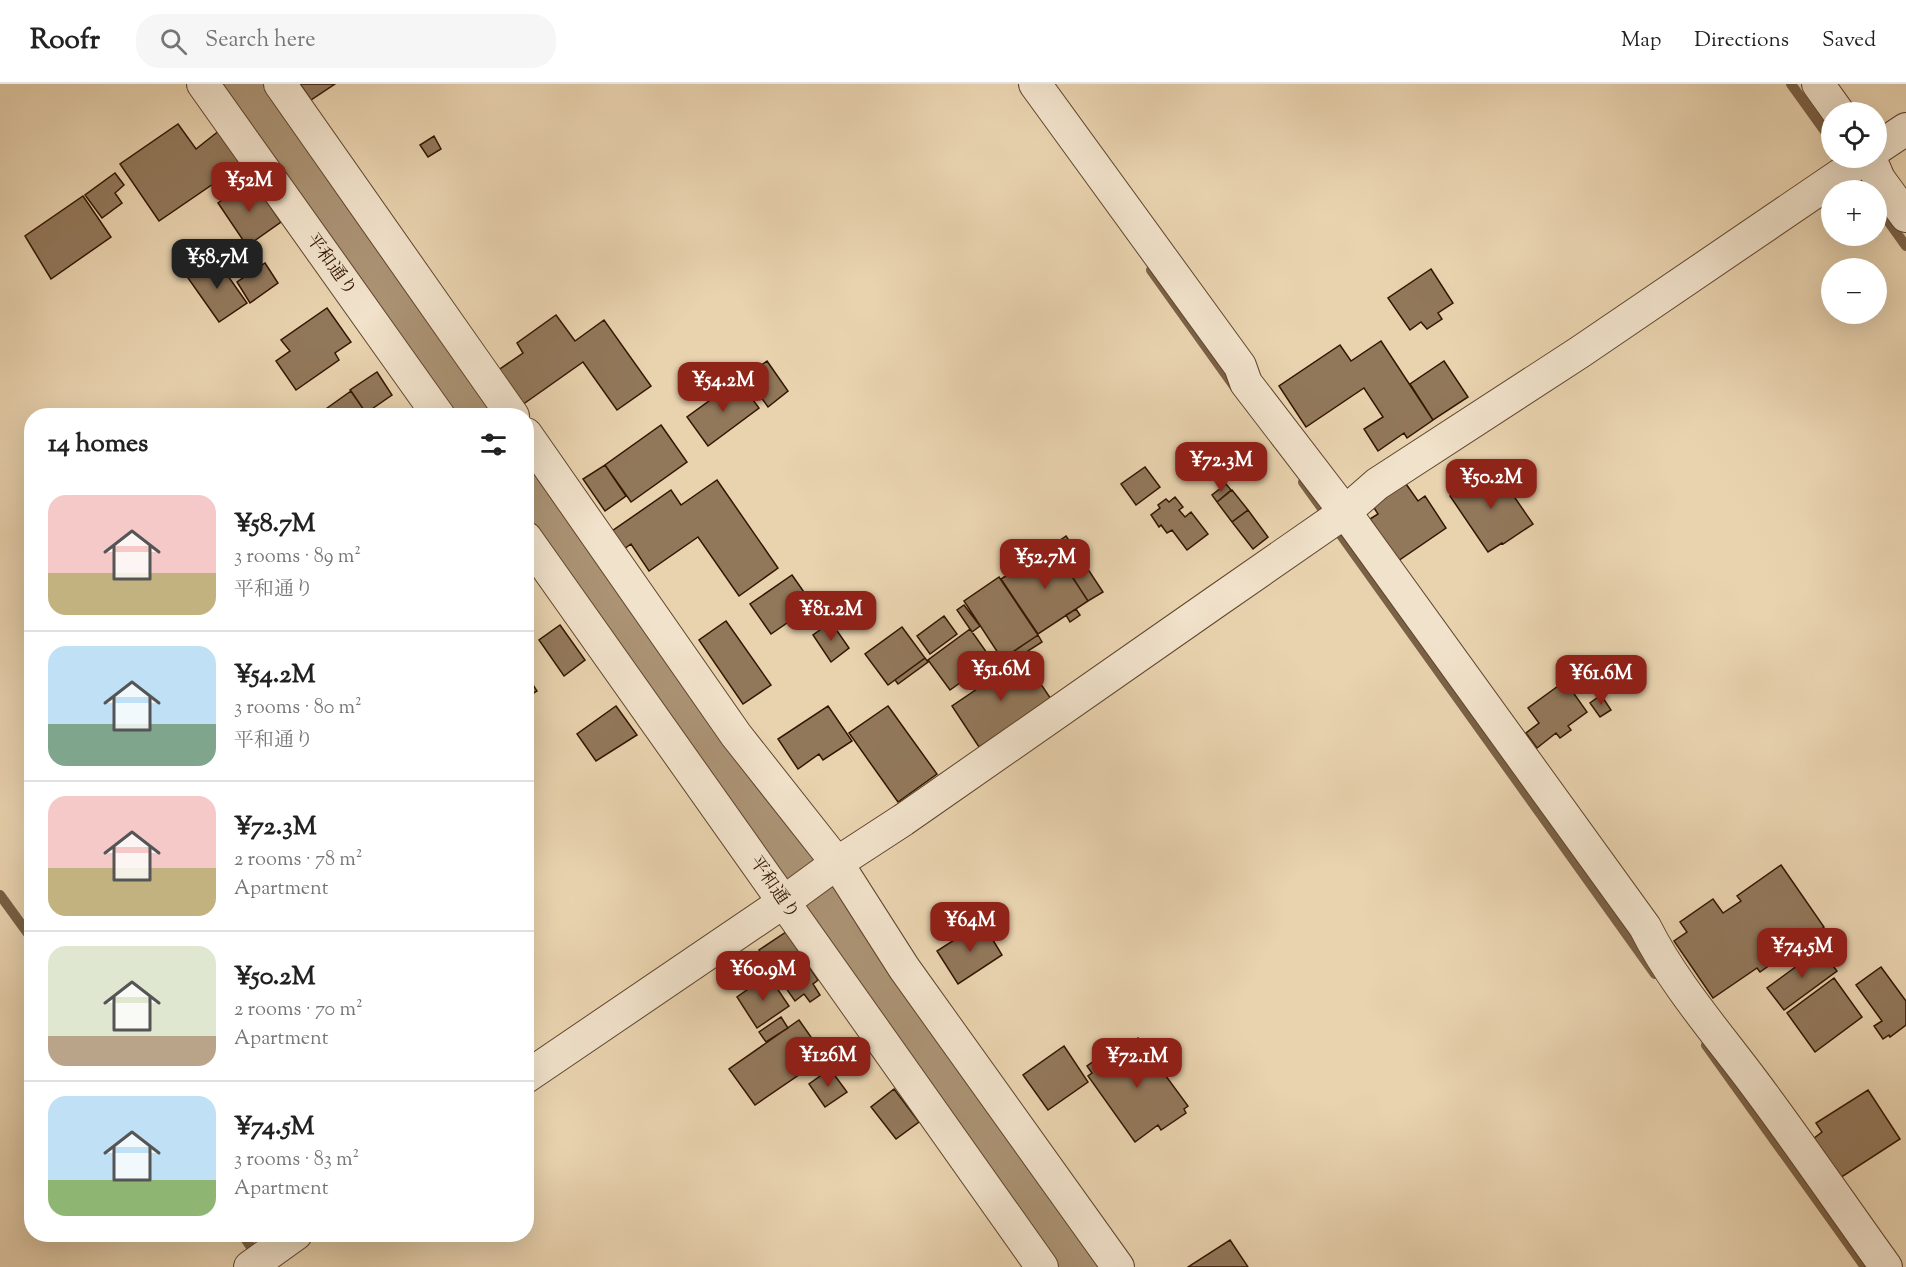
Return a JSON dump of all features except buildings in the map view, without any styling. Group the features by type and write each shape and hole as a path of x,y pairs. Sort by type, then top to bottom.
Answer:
{"street":[{"name":"平和通り","path":"202,84 434,408"},
{"path":"280,84 507,408"},
{"path":"1035,84 1240,366 1246,383 1335,519 1645,927 1677,980 1763,1094 1886,1267"},
{"path":"1818,84 1831,102"},
{"path":"1887,142 1906,129"},
{"path":"534,1072 790,898 1335,519 1377,484 1589,346 1850,168"},
{"path":"1870,168 1906,216"},
{"path":"534,445 736,735 834,866 904,968 1118,1267"},
{"name":"平和通り","path":"534,549 790,898 1042,1267"},
{"path":"256,1263 285,1242"}],"waterway":[{"path":"239,84 471,408"},
{"path":"1791,84 1821,126"},
{"path":"1852,170 1860,180"},
{"path":"1887,219 1906,246"},
{"path":"1151,270 1234,386"},
{"path":"1303,482 1655,974"},
{"path":"534,496 1086,1267"},
{"path":"0,895 24,928"},
{"path":"1706,1045 1865,1267"},
{"path":"247,1242 259,1259"}]}
